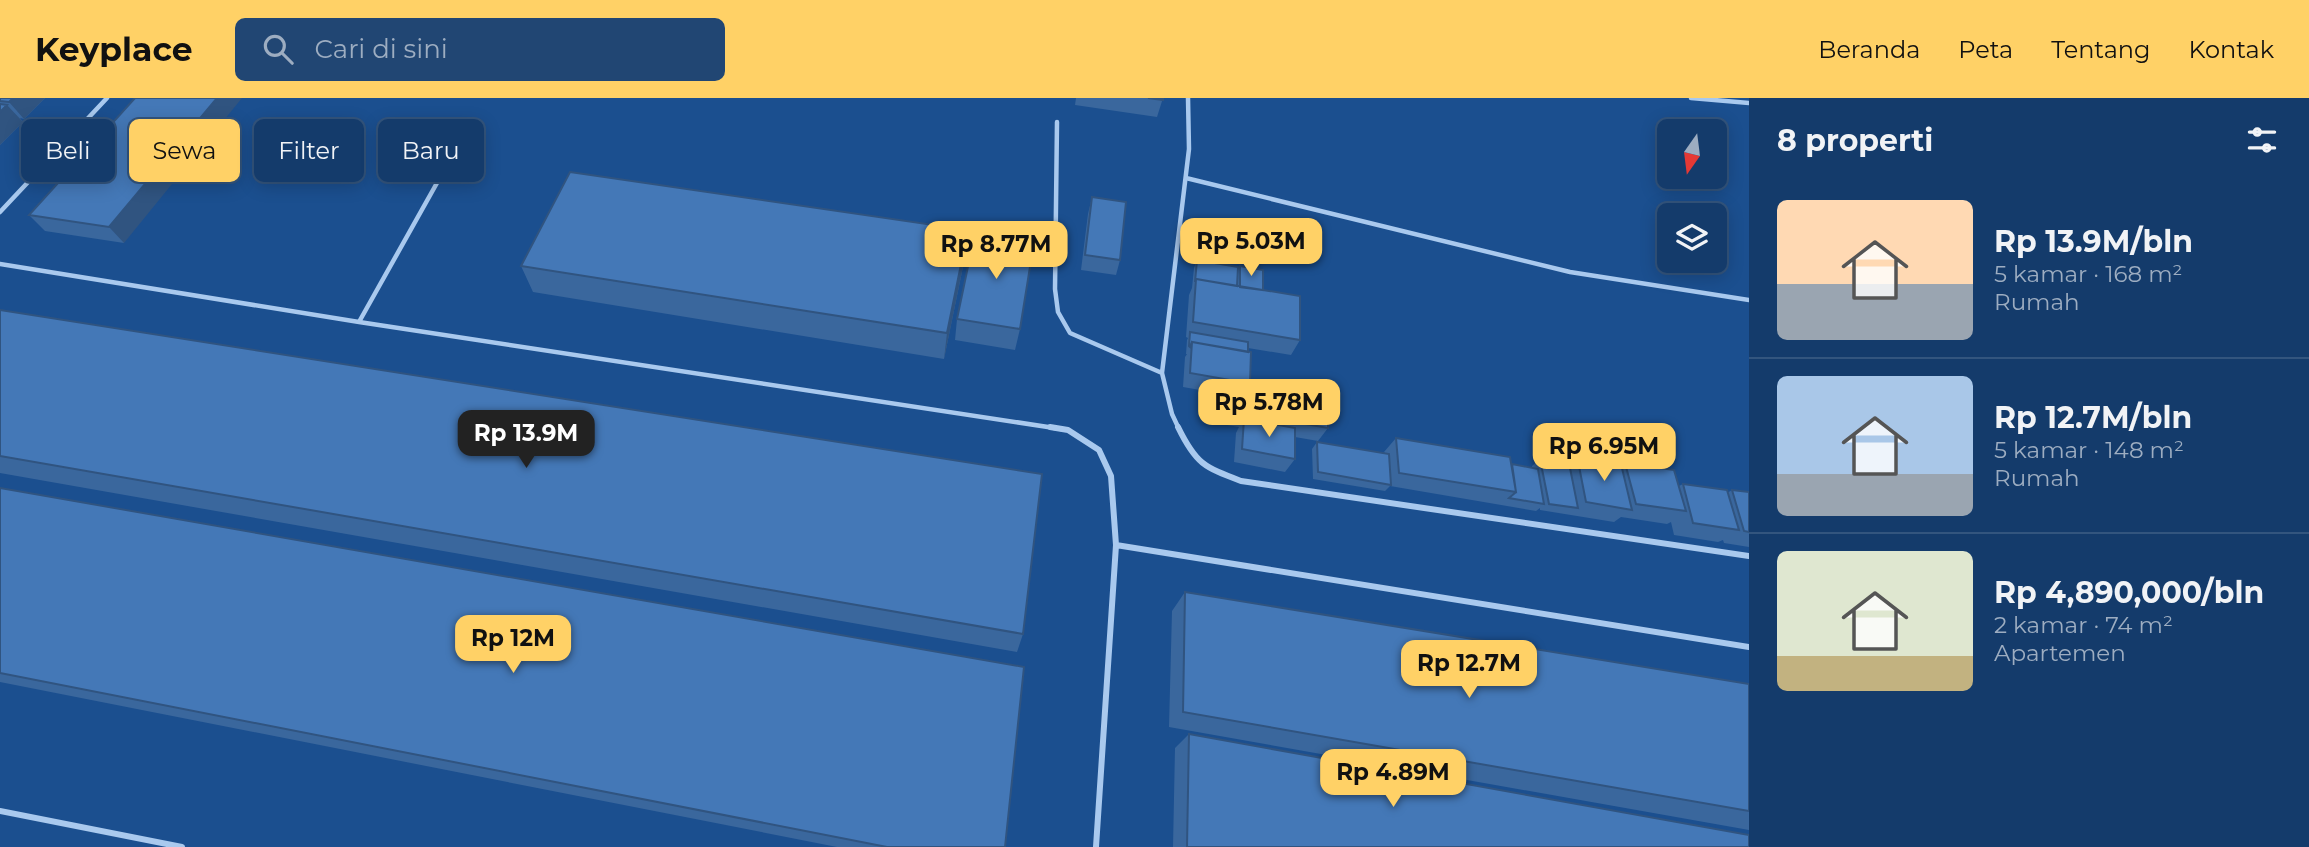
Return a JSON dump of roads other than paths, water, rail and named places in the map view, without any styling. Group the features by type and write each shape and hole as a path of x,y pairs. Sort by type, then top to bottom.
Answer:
{"lane":[{"path":"0,212 107,98"},
{"path":"1179,98 1188,99 1186,178 1161,373 1172,414 1190,452 1208,468 1241,481 1749,556"},
{"path":"1691,98 1749,103"},
{"path":"1058,122 1055,289 1058,312 1070,333 1161,373"},
{"path":"1186,178 1570,272 1749,300"},
{"path":"359,322 437,182"},
{"path":"0,264 359,322 1068,430 1099,450 1111,476 1116,545 1096,847"},
{"path":"1116,545 1749,647"},
{"path":"0,811 182,847"}]}
